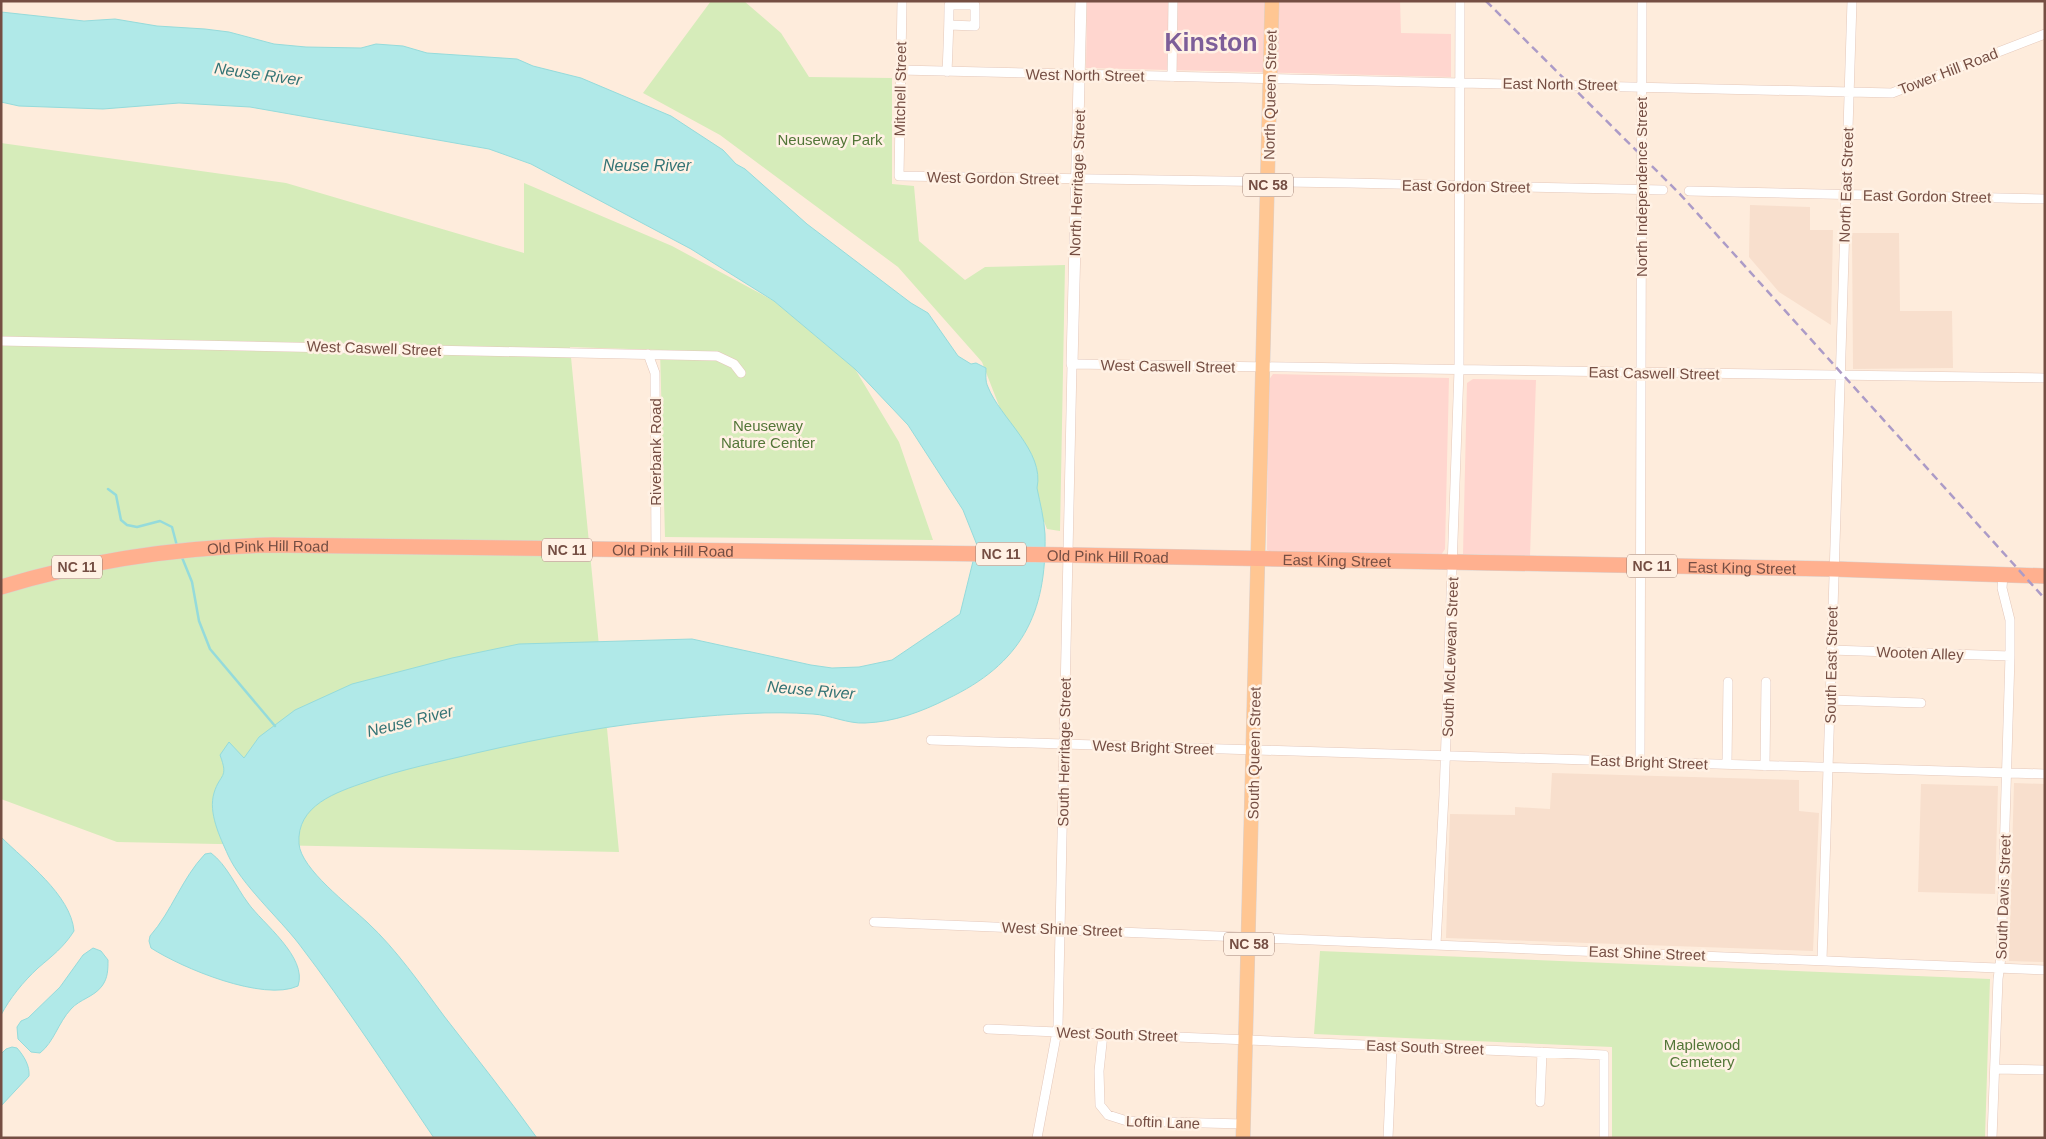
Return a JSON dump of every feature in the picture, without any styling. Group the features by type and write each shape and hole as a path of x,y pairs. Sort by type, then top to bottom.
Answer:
{"highway":[{"name":"Old Pink Hill Road","path":"1,587 53,572 154,553 192,548 272,545 656,552 1064,555 1260,560"},
{"name":"East King Street","path":"1260,560 1833,568 2045,576"}],"main road":[{"name":"North Queen Street","path":"1264,369 1272,1"},
{"name":"South Queen Street","path":"1244,1131 1264,369"}],"street":[{"name":"Mitchell Street","path":"899,176 902,1"},
{"name":"North Herritage Street","path":"1072,364 1081,1"},
{"path":"1172,76 1173,1"},
{"name":"South McLewean Street","path":"1436,944 1453,563 1459,370 1460,1"},
{"name":"North Independence Street","path":"1640,762 1642,1"},
{"name":"North East Street","path":"1839,372 1852,1"},
{"path":"947,72 949,25"},
{"name":"Tower Hill Road","path":"1849,93 1892,93 2045,34"},
{"name":"West North Street","path":"900,70 1270,79"},
{"name":"East North Street","path":"1270,79 1641,86 1849,93"},
{"name":"West Gordon Street","path":"899,176 1268,183"},
{"name":"East Gordon Street","path":"1268,183 1663,190"},
{"name":"East Gordon Street","path":"1689,191 2045,199"},
{"name":"West Caswell Street","path":"1,341 717,356 734,364 741,373"},
{"name":"Riverbank Road","path":"648,354 655,373 656,552"},
{"name":"West Caswell Street","path":"1072,364 1264,369"},
{"name":"South Herritage Street","path":"1037,1138 1056,1032 1065,744 1064,555 1072,364"},
{"name":"East Caswell Street","path":"1264,369 1641,373 1839,372 2045,378"},
{"name":"South East Street","path":"1822,960 1839,372"},
{"name":"South Davis Street","path":"1992,1138 2000,968 2010,656 2010,620 2002,588 2003,575"},
{"name":"Wooten Alley","path":"1831,650 2010,656"},
{"path":"1727,764 1728,682"},
{"path":"1765,766 1766,682"},
{"path":"1830,700 1921,703"},
{"name":"West Bright Street","path":"931,740 1254,750"},
{"name":"East Bright Street","path":"1254,750 2045,774"},
{"name":"West Shine Street","path":"874,922 1249,936"},
{"name":"East Shine Street","path":"1249,936 2045,970"},
{"name":"West South Street","path":"988,1029 1246,1039"},
{"name":"Loftin Lane","path":"1103,1034 1099,1071 1100,1105 1108,1115 1127,1121 1244,1131"},
{"name":"East South Street","path":"1246,1039 1604,1055 1604,1138"},
{"path":"1388,1138 1392,1046"},
{"path":"1540,1102 1542,1052"},
{"path":"1995,1069 2045,1070"}],"shaded area":[{"path":"1087,1 1400,1 1401,33 1451,34 1451,77 1086,68"},
{"path":"1750,205 1810,207 1810,230 1833,230 1831,325 1779,292 1749,257"},
{"path":"1852,233 1899,233 1900,311 1952,311 1953,368 1853,369"},
{"path":"1273,374 1449,378 1445,549 1441,555 1272,552 1267,550 1268,381"},
{"path":"1473,379 1536,380 1530,556 1463,554 1467,383"},
{"path":"1552,773 1799,780 1799,811 1819,813 1813,951 1446,938 1450,814 1515,815 1515,807 1550,809"},
{"path":"2014,783 2045,784 2045,962 2009,961"},
{"path":"1921,784 1998,786 1995,894 1918,892"}],"green space":[{"name":"Neuseway Park","path":"711,1 744,1 781,33 809,77 892,78 892,184 914,186 919,241 965,280 985,267 1065,265 1060,531 1047,529 982,362 898,267 720,135 643,93"},
{"name":"Neuseway Nature Center","path":"1,143 286,183 524,253 524,183 672,246 774,301 855,369 899,442 933,540 665,537 660,350 570,347 619,852 117,842 1,799"},
{"name":"Maplewood Cemetery","path":"1320,951 1990,979 1985,1138 1612,1138 1612,1047 1314,1034"}],"water":[{"name":"Neuse River","path":"1,12 84,21 115,19 157,26 205,29 229,32 274,44 306,47 361,48 376,44 403,46 427,53 517,59 533,66 581,78 671,116 723,150 736,164 745,169 807,224 911,303 928,313 958,356 971,364 976,363 986,368 986,382 994,399 1028,448 1038,474 1037,488 1045,534 1041,589 1034,612 1024,633 1011,653 994,670 973,685 947,699 907,716 876,722 852,722 813,714 749,713 606,727 554,736 407,769 380,777 331,796 311,810 304,819 300,831 299,844 308,864 327,886 368,923 398,956 503,1091 537,1138 434,1138 317,968 234,866 218,833 214,817 214,793 224,772 220,755 229,742 244,758 259,737 295,710 352,684 452,658 519,644 692,639 832,668 859,667 892,660 960,614 977,545 963,510 908,425 855,369 774,301 691,249 531,164 489,149 250,107 179,103 103,109 19,106 1,102"},
{"path":"1,837 56,892 65,904 74,931 62,947 22,985 8,1002 1,1015"},
{"path":"211,853 227,870 248,903 290,952 299,975 298,986 283,990 265,990 244,986 182,965 151,948 150,936 165,916 197,863 205,854"},
{"path":"93,948 101,951 108,960 104,983 99,990 71,1009 45,1049 40,1053 31,1052 18,1039 17,1027 21,1021 28,1018 60,987 83,955"},
{"path":"17,1048 24,1058 29,1069 29,1076 1,1106 1,1054 6,1049"}],"waterway":[{"path":"108,489 116,495 121,520 127,525 137,527 160,521 172,527 177,546"},
{"path":"181,555 192,582 199,621 210,649 275,726"}],"railway":[{"path":"1486,1 1679,193 2045,599"}],"district":[{"name":"Kinston","path":"1211,42"}]}
